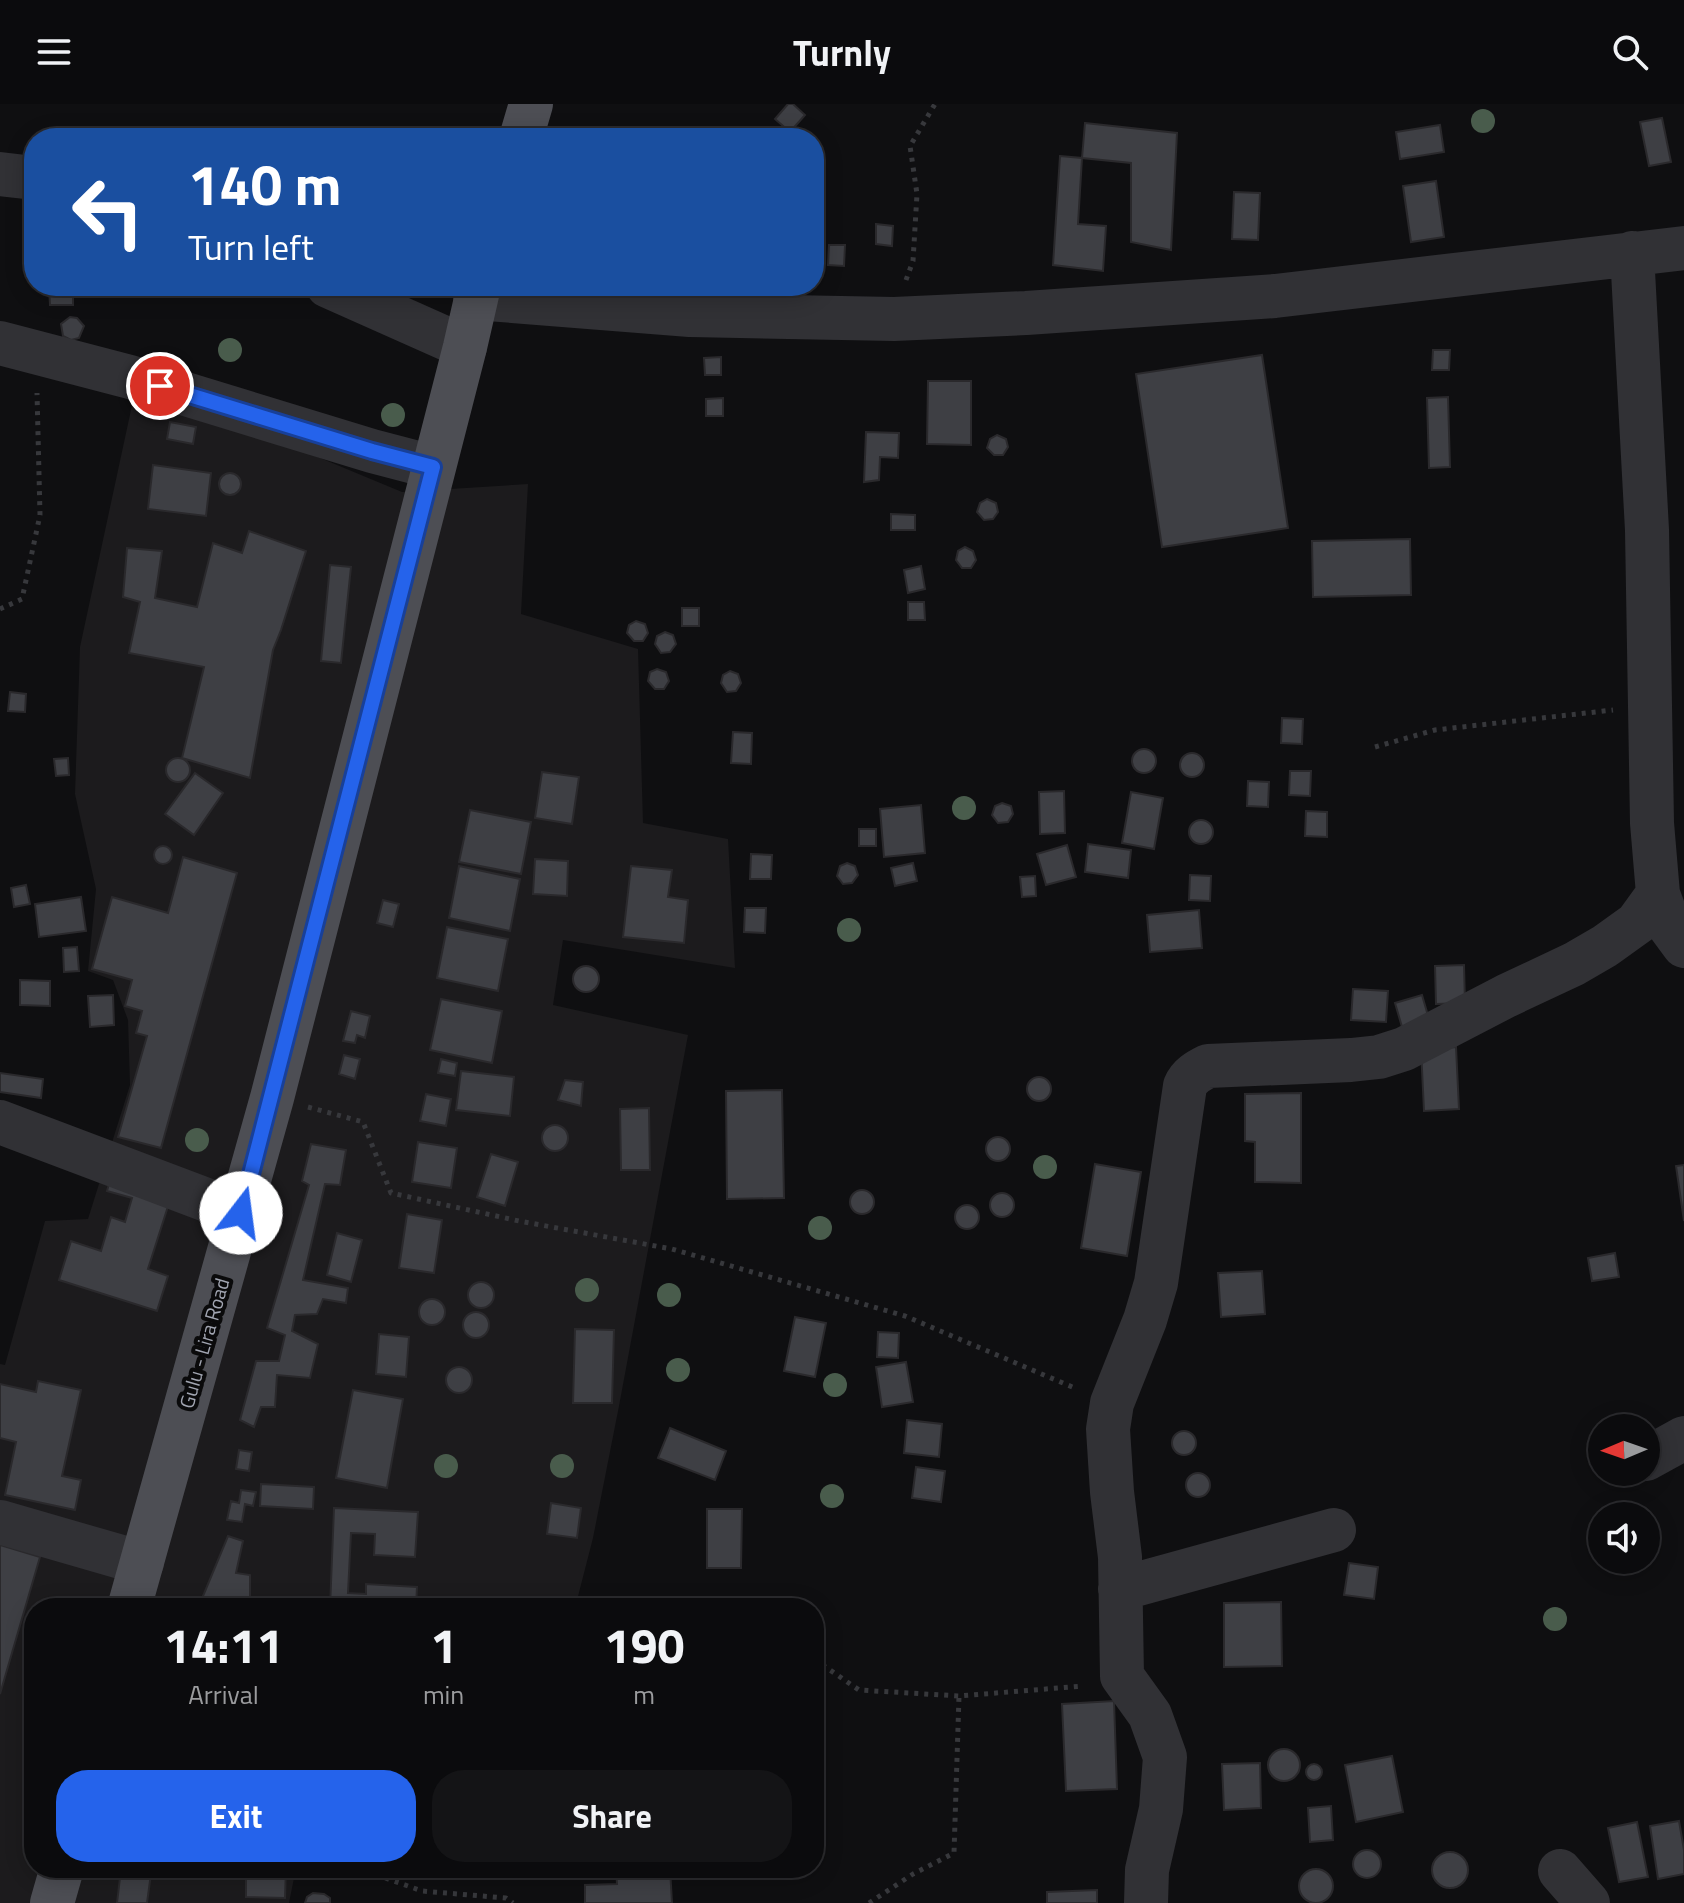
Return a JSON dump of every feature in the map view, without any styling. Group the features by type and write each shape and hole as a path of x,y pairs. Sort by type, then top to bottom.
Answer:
{"main road":[{"path":"524,128 531,104"},
{"name":"Gulu - Lira Road","path":"132,1598 272,1098 476,296"},
{"path":"52,1903 59,1878"}],"street":[{"path":"0,174 24,177"},
{"path":"514,296 690,315 894,319 1275,296 1684,248"},
{"path":"1632,253 1647,530 1653,838 1658,894 1670,927 1684,946"},
{"path":"350,296 465,347"},
{"path":"18,348 130,377 433,467"},
{"path":"1146,1903 1147,1870 1161,1809 1165,1757 1150,1715 1122,1676 1120,1557 1108,1429 1112,1403 1145,1320 1156,1283 1185,1086 1192,1075 1208,1066 1351,1060 1379,1057 1404,1049 1605,946 1637,923 1658,894"},
{"path":"0,1122 241,1213"},
{"path":"1660,1451 1684,1438"},
{"path":"0,1522 142,1563"},
{"path":"1120,1589 1334,1530"},
{"path":"1560,1871 1588,1903"}],"path":[{"path":"894,319 913,261 917,194 910,146 935,104"},
{"path":"0,609 22,599 40,515 18,348"},
{"path":"1375,747 1435,730 1649,705"},
{"path":"272,1098 363,1122 391,1193 519,1221 672,1249 905,1316 1112,1403"},
{"path":"824,1666 859,1690 959,1696 1103,1685 1122,1676"},
{"path":"869,1903 913,1874 954,1853 959,1696"},
{"path":"385,1878 422,1891 506,1898 513,1903"}],"shaded area":[{"path":"137,382 402,492 528,484 521,614 638,649 643,823 728,839 735,968 563,940 553,1005 688,1035 619,1406 593,1538 578,1598 24,1598 24,1878 294,1878 289,1903 0,1903 0,1364 5,1365 45,1221 88,1219 130,1085 128,1020 113,980 88,971 96,889 75,794 80,647"}],"building":[{"path":"788,104 793,104 805,115 794,128 785,128 775,119"},
{"path":"1662,118 1671,162 1649,166 1640,122"},
{"path":"1085,123 1177,133 1171,250 1131,242 1131,163 1082,158"},
{"path":"1440,125 1444,152 1400,159 1396,132"},
{"path":"1060,156 1082,158 1078,224 1106,226 1103,271 1053,265"},
{"path":"1436,181 1444,237 1411,242 1403,186"},
{"path":"1234,192 1260,193 1258,240 1232,239"},
{"path":"876,224 893,226 892,246 876,244"},
{"path":"829,245 845,245 844,266 828,265"},
{"path":"50,296 73,296 73,305 50,305"},
{"path":"70,317 77,318 84,326 79,338 71,340 63,336 61,324"},
{"path":"1433,350 1450,350 1449,370 1432,370"},
{"path":"1262,355 1288,528 1162,547 1136,374"},
{"path":"721,357 721,375 705,375 704,358"},
{"path":"928,381 971,381 971,445 927,444"},
{"path":"1448,397 1450,467 1429,468 1427,398"},
{"path":"723,398 723,416 706,416 706,399"},
{"path":"170,422 196,427 193,444 167,439"},
{"path":"866,432 899,433 898,458 880,457 879,480 864,482"},
{"path":"997,435 1006,439 1008,447 1003,455 994,455 987,448 990,439"},
{"path":"153,465 211,473 206,516 148,509"},
{"path":"230,473 238,476 241,484 238,492 230,495 222,492 219,484 222,476"},
{"path":"987,499 996,503 998,512 993,519 984,520 977,512 980,503"},
{"path":"891,514 915,515 915,530 891,530"},
{"path":"249,531 306,551 273,650 250,778 182,758 204,667 129,653 140,602 123,597 127,548 162,551 155,598 197,607 213,543 242,553"},
{"path":"1410,539 1411,595 1313,597 1312,541"},
{"path":"965,547 973,551 976,560 971,568 962,568 956,560 958,551"},
{"path":"330,565 351,567 341,663 321,661"},
{"path":"921,566 925,589 908,593 904,570"},
{"path":"908,602 924,602 925,620 908,620"},
{"path":"682,608 699,608 699,626 682,626"},
{"path":"636,621 645,624 648,633 643,641 634,641 627,633 629,625"},
{"path":"665,632 673,635 676,644 670,652 661,653 655,644 657,636"},
{"path":"657,669 666,672 669,681 664,689 655,689 648,681 650,672"},
{"path":"730,671 738,674 741,683 736,691 727,692 721,683 723,675"},
{"path":"10,692 26,694 25,712 8,711"},
{"path":"1282,718 1303,719 1302,744 1281,743"},
{"path":"733,732 752,733 751,764 731,763"},
{"path":"1144,749 1153,752 1156,761 1153,770 1144,773 1135,770 1132,761 1135,752"},
{"path":"1192,753 1201,756 1204,765 1201,774 1192,777 1183,774 1180,765 1183,756"},
{"path":"68,758 69,775 56,776 54,759"},
{"path":"178,758 186,762 190,770 186,778 178,782 170,778 166,770 170,762"},
{"path":"1290,771 1311,771 1310,796 1289,795"},
{"path":"542,772 579,777 572,824 535,818"},
{"path":"195,773 223,793 194,835 165,814"},
{"path":"1248,781 1269,782 1268,807 1247,806"},
{"path":"1064,791 1065,833 1040,834 1039,792"},
{"path":"1131,792 1163,798 1154,849 1122,843"},
{"path":"1002,803 1011,806 1013,814 1008,822 998,823 992,815 995,806"},
{"path":"921,805 925,853 884,857 880,809"},
{"path":"470,810 531,822 521,874 459,862"},
{"path":"1306,811 1327,812 1327,837 1305,836"},
{"path":"1201,820 1210,823 1213,832 1210,841 1201,844 1192,841 1189,832 1192,823"},
{"path":"859,829 876,829 876,846 859,846"},
{"path":"1088,844 1131,850 1128,878 1085,872"},
{"path":"1067,845 1076,877 1046,885 1037,854"},
{"path":"163,846 172,855 163,864 154,855"},
{"path":"751,854 772,855 771,879 750,879"},
{"path":"183,857 237,873 161,1148 118,1137 147,1036 136,1033 142,1011 125,1006 132,980 92,969 112,897 168,913"},
{"path":"535,859 568,861 567,896 533,894"},
{"path":"847,863 855,866 858,875 852,883 843,884 837,876 840,866"},
{"path":"913,863 917,881 895,886 891,868"},
{"path":"459,866 520,879 510,931 449,918"},
{"path":"631,866 672,870 668,897 688,900 684,943 623,937"},
{"path":"1190,875 1211,876 1210,901 1189,900"},
{"path":"1035,876 1036,896 1022,897 1020,877"},
{"path":"26,885 30,904 14,907 11,888"},
{"path":"81,897 86,931 39,937 35,904"},
{"path":"383,900 399,904 393,927 377,923"},
{"path":"745,908 766,908 765,933 744,932"},
{"path":"1199,910 1202,948 1150,952 1147,915"},
{"path":"447,927 508,939 498,991 437,978"},
{"path":"77,947 79,971 64,972 63,948"},
{"path":"1464,965 1465,1003 1436,1004 1435,966"},
{"path":"586,966 595,970 599,979 595,988 586,992 577,988 573,979 577,970"},
{"path":"20,980 50,981 50,1006 20,1005"},
{"path":"1353,989 1388,991 1386,1022 1351,1020"},
{"path":"113,995 114,1025 90,1027 88,996"},
{"path":"1422,995 1429,1019 1402,1027 1395,1003"},
{"path":"441,999 502,1011 492,1063 430,1050"},
{"path":"351,1011 370,1016 365,1038 357,1035 355,1043 343,1041"},
{"path":"1456,1047 1459,1109 1424,1111 1421,1049"},
{"path":"344,1055 360,1059 355,1079 339,1074"},
{"path":"441,1059 457,1063 455,1076 438,1073"},
{"path":"461,1071 514,1077 510,1116 456,1110"},
{"path":"0,1073 43,1079 41,1098 0,1092"},
{"path":"1039,1077 1050,1084 1051,1089 1044,1100 1039,1101 1028,1094 1027,1089 1034,1078"},
{"path":"565,1080 583,1082 581,1106 558,1100"},
{"path":"782,1090 784,1198 727,1199 726,1091"},
{"path":"1301,1093 1301,1183 1255,1182 1255,1142 1245,1141 1245,1094"},
{"path":"426,1094 451,1099 446,1126 420,1121"},
{"path":"649,1108 650,1170 621,1170 620,1109"},
{"path":"555,1125 564,1129 568,1138 564,1147 555,1151 546,1147 542,1138 546,1129"},
{"path":"998,1137 1007,1140 1010,1149 1007,1158 998,1161 989,1158 986,1149 989,1140"},
{"path":"418,1142 457,1148 451,1188 412,1182"},
{"path":"311,1144 346,1150 340,1185 325,1184 303,1280 348,1288 346,1303 323,1299 317,1314 295,1315 292,1331 318,1344 310,1378 277,1375 275,1407 261,1407 254,1427 240,1420 256,1361 279,1361 285,1335 267,1328 309,1185 302,1181"},
{"path":"491,1154 518,1162 505,1206 477,1197"},
{"path":"1095,1164 1141,1172 1127,1256 1081,1248"},
{"path":"1684,1165 1684,1221 1676,1166"},
{"path":"111,1177 171,1197 148,1269 168,1276 157,1311 59,1280 71,1241 101,1251 111,1217 125,1222 132,1198 107,1191"},
{"path":"862,1190 871,1193 874,1202 871,1211 862,1214 853,1211 850,1202 853,1193"},
{"path":"1002,1193 1011,1196 1014,1205 1011,1214 1002,1217 993,1214 990,1205 993,1196"},
{"path":"967,1205 976,1208 979,1217 976,1226 967,1229 958,1226 955,1217 958,1208"},
{"path":"407,1214 442,1220 434,1273 399,1268"},
{"path":"337,1233 362,1240 351,1282 327,1275"},
{"path":"1615,1253 1619,1277 1592,1281 1588,1258"},
{"path":"1262,1271 1265,1314 1221,1317 1218,1273"},
{"path":"481,1282 490,1286 494,1295 490,1304 481,1308 472,1304 468,1295 472,1286"},
{"path":"432,1299 441,1303 445,1312 441,1321 432,1325 423,1321 419,1312 423,1303"},
{"path":"476,1312 485,1316 489,1325 485,1334 476,1338 467,1334 463,1325 467,1316"},
{"path":"795,1317 826,1323 815,1377 784,1371"},
{"path":"575,1329 614,1330 612,1403 573,1403"},
{"path":"878,1332 899,1333 898,1358 877,1357"},
{"path":"379,1334 409,1337 406,1377 376,1374"},
{"path":"906,1362 913,1402 882,1407 876,1367"},
{"path":"459,1367 468,1371 472,1380 468,1389 459,1393 450,1389 446,1380 450,1371"},
{"path":"38,1381 81,1390 62,1476 81,1480 75,1510 5,1495 16,1442 0,1438 0,1384 36,1392"},
{"path":"353,1390 403,1399 387,1488 336,1478"},
{"path":"907,1420 942,1424 939,1457 904,1453"},
{"path":"670,1428 726,1451 715,1480 658,1458"},
{"path":"1184,1431 1193,1434 1196,1443 1193,1452 1184,1455 1175,1452 1172,1443 1175,1434"},
{"path":"239,1450 252,1452 249,1471 236,1469"},
{"path":"916,1467 945,1471 941,1502 912,1498"},
{"path":"1198,1473 1207,1476 1210,1485 1207,1494 1198,1497 1189,1494 1186,1485 1189,1476"},
{"path":"261,1484 314,1487 313,1509 260,1506"},
{"path":"241,1490 256,1492 253,1506 245,1504 242,1522 227,1520 231,1501 239,1503"},
{"path":"551,1503 581,1508 577,1538 547,1534"},
{"path":"334,1508 418,1512 415,1557 374,1555 375,1534 351,1533 348,1593 366,1594 366,1584 417,1587 416,1598 330,1598"},
{"path":"707,1509 742,1509 741,1568 707,1568"},
{"path":"228,1536 243,1541 236,1573 250,1575 250,1598 202,1598"},
{"path":"0,1545 40,1557 28,1598 24,1598 24,1612 0,1694"},
{"path":"1349,1563 1378,1567 1374,1599 1344,1595"},
{"path":"1281,1602 1282,1666 1224,1667 1224,1603"},
{"path":"1114,1701 1117,1789 1066,1791 1062,1704"},
{"path":"1284,1749 1295,1754 1300,1765 1295,1776 1284,1781 1273,1776 1268,1765 1273,1754"},
{"path":"1392,1756 1403,1812 1356,1822 1345,1765"},
{"path":"1260,1763 1261,1808 1224,1810 1222,1764"},
{"path":"1311,1764 1317,1764 1322,1772 1320,1778 1311,1780 1306,1775 1306,1769"},
{"path":"1331,1806 1333,1840 1310,1842 1308,1808"},
{"path":"1679,1821 1684,1874 1658,1879 1650,1826"},
{"path":"1637,1822 1648,1877 1619,1882 1608,1828"},
{"path":"1367,1850 1377,1854 1381,1864 1377,1874 1367,1878 1357,1874 1353,1864 1357,1854"},
{"path":"1450,1852 1463,1857 1468,1870 1463,1883 1450,1888 1437,1883 1432,1870 1437,1857"},
{"path":"1316,1869 1328,1874 1333,1886 1328,1898 1316,1903 1304,1898 1299,1886 1304,1874"},
{"path":"120,1878 150,1878 147,1903 117,1903"},
{"path":"246,1878 286,1878 285,1898 246,1897"},
{"path":"617,1878 671,1878 672,1903 585,1903 585,1885 617,1884"},
{"path":"1097,1890 1097,1903 1047,1903 1047,1892"},
{"path":"313,1893 324,1894 330,1898 330,1903 305,1903"}],"route":[{"path":"160,386 433,467 241,1213"}]}
